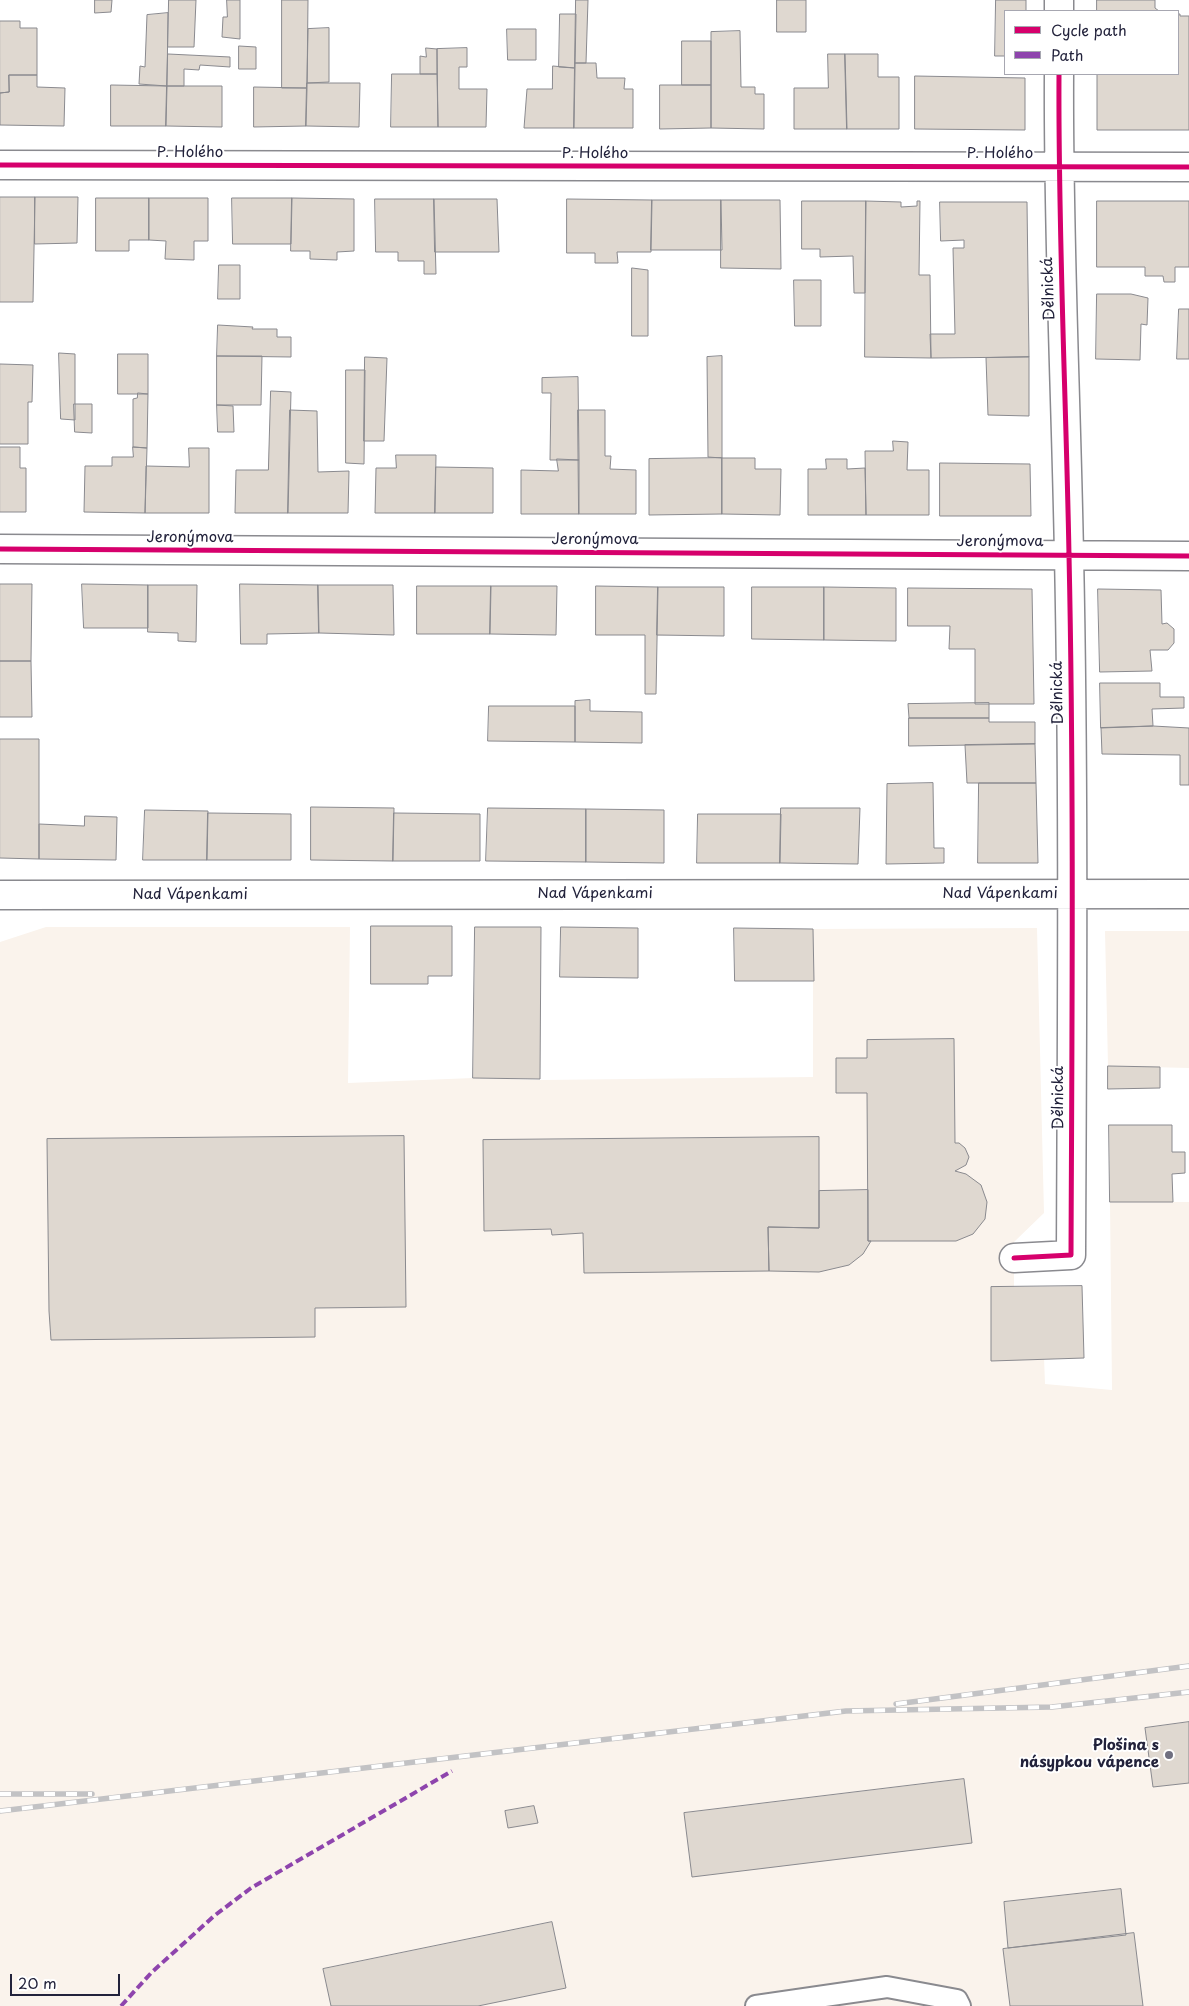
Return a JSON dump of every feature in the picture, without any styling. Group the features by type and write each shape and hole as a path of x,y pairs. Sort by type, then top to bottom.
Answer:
{"street":[{"name":"Dělnická","path":"1014,1258 1071,1255 1072,894 1069,554 1058,167 1059,75"},
{"name":"P. Holého","path":"0,165 1189,167"},
{"name":"Jeronýmova","path":"0,549 1189,556"},
{"name":"Nad Vápenkami","path":"0,895 1189,894"}],"lane":[{"path":"756,2006 887,1987 957,2000 960,2006"}],"shaded area":[{"path":"46,927 350,927 348,1083 473,1078 542,1080 813,1077 813,929 1037,928 1044,1213 1014,1242 1014,1305 1044,1357 1045,1384 1112,1390 1110,1202 1189,1202 1189,2006 0,2006 0,942"},
{"path":"1105,931 1189,931 1189,1068 1108,1066"}],"building":[{"path":"95,0 112,0 111,12 95,13"},
{"path":"169,0 196,0 194,47 168,47"},
{"path":"227,0 240,0 240,39 222,37 223,17 227,17"},
{"path":"282,0 308,0 307,88 282,88"},
{"path":"576,0 588,0 586,63 575,63"},
{"path":"777,0 806,0 806,32 777,32"},
{"path":"996,0 1026,0 1026,10 1004,10 1004,56 995,56"},
{"path":"1097,0 1155,0 1155,8 1158,10 1097,10"},
{"path":"168,13 167,86 139,84 140,66 145,67 147,15"},
{"path":"560,14 576,14 575,68 559,67"},
{"path":"1179,14 1180,16 1189,16 1189,130 1097,130 1097,75 1179,75"},
{"path":"0,21 20,21 20,28 37,28 37,75 9,75 9,92 0,93"},
{"path":"329,28 329,82 307,83 308,29"},
{"path":"507,29 536,29 536,60 508,60"},
{"path":"740,31 741,87 755,87 755,94 764,94 764,129 711,128 711,32"},
{"path":"682,41 711,41 711,85 682,85"},
{"path":"239,46 256,47 256,69 239,69"},
{"path":"426,48 437,49 437,74 420,74 420,56 426,57"},
{"path":"467,48 467,67 459,67 459,89 487,89 486,127 438,127 437,49"},
{"path":"168,54 230,57 230,67 200,65 199,70 184,69 184,86 167,86"},
{"path":"828,54 845,54 847,129 794,129 794,88 828,88"},
{"path":"845,54 878,54 878,77 899,77 899,129 847,129"},
{"path":"575,63 596,63 597,78 625,78 624,89 633,89 633,128 574,128"},
{"path":"553,66 575,68 574,128 524,128 527,89 552,89"},
{"path":"392,74 437,74 438,127 391,127"},
{"path":"9,75 37,75 37,87 65,88 64,126 0,125 0,93 9,92"},
{"path":"915,76 1025,78 1025,130 915,129"},
{"path":"307,83 360,83 359,127 306,126"},
{"path":"111,85 167,86 166,126 111,126"},
{"path":"660,85 711,85 711,128 660,129"},
{"path":"167,86 222,86 222,127 166,126"},
{"path":"254,87 307,88 306,126 254,127"},
{"path":"0,197 35,197 33,302 0,302"},
{"path":"35,197 78,197 77,243 35,244"},
{"path":"96,198 149,198 149,240 129,240 129,251 96,251"},
{"path":"149,198 208,198 208,241 194,241 194,260 165,259 166,241 149,240"},
{"path":"232,198 292,198 291,244 233,244"},
{"path":"292,198 354,199 354,251 337,252 337,260 310,259 310,251 291,251"},
{"path":"375,199 434,199 436,274 424,274 424,261 398,261 398,252 376,252"},
{"path":"434,199 497,199 499,252 435,252"},
{"path":"567,199 652,200 651,252 617,252 618,263 595,263 595,253 567,253"},
{"path":"652,200 721,200 722,250 651,250"},
{"path":"721,200 780,200 781,269 721,268"},
{"path":"802,201 866,201 865,293 854,293 853,256 820,257 820,249 802,249"},
{"path":"866,201 901,202 901,207 917,206 917,201 920,201 919,275 930,275 931,358 865,357"},
{"path":"1097,201 1189,201 1189,267 1175,267 1175,282 1164,282 1163,276 1145,276 1145,267 1097,267"},
{"path":"940,202 1027,202 1029,357 931,358 930,334 955,334 953,248 964,248 964,240 941,241"},
{"path":"219,265 240,265 240,299 218,299"},
{"path":"632,268 648,270 648,336 632,336"},
{"path":"794,280 821,280 821,326 795,326"},
{"path":"1097,294 1131,294 1148,298 1147,325 1141,324 1140,360 1096,359"},
{"path":"1179,309 1189,309 1189,359 1177,359"},
{"path":"218,325 253,327 252,329 277,329 277,337 291,337 291,357 217,356"},
{"path":"59,353 75,354 75,420 61,419"},
{"path":"118,354 148,354 148,394 118,394"},
{"path":"217,356 262,356 261,405 217,405"},
{"path":"722,356 722,458 708,457 707,357"},
{"path":"365,357 387,358 384,441 364,441"},
{"path":"1029,357 1029,416 988,415 986,358"},
{"path":"0,364 33,365 32,402 28,402 28,444 0,444"},
{"path":"346,370 365,370 364,464 346,463"},
{"path":"578,377 579,460 550,460 551,393 542,393 542,378"},
{"path":"271,391 291,392 288,513 235,513 236,470 268,470"},
{"path":"138,393 148,394 147,448 133,447 133,399 137,398"},
{"path":"74,404 92,404 92,433 75,432"},
{"path":"217,405 233,406 234,432 218,432"},
{"path":"290,410 317,411 318,472 349,471 348,513 288,513"},
{"path":"578,410 605,410 605,456 611,456 610,469 636,470 636,514 579,514"},
{"path":"893,441 908,442 907,470 929,470 929,515 866,515 865,451 893,451"},
{"path":"0,447 20,447 20,468 26,468 26,512 0,512"},
{"path":"133,447 147,448 145,513 84,512 85,466 112,466 112,457 133,457"},
{"path":"189,448 209,448 209,513 145,513 146,466 189,467"},
{"path":"396,455 436,455 435,513 375,513 376,468 396,468"},
{"path":"722,458 722,514 649,515 649,459"},
{"path":"722,458 755,458 755,469 781,469 780,515 722,514"},
{"path":"557,459 579,460 579,514 521,514 521,470 558,471"},
{"path":"826,459 847,459 847,469 865,468 866,515 808,515 808,469 826,469"},
{"path":"940,463 1030,464 1031,516 940,516"},
{"path":"436,467 493,468 493,513 435,513"},
{"path":"0,584 32,584 31,661 0,661"},
{"path":"82,584 148,585 148,628 84,628"},
{"path":"240,584 318,585 319,633 267,634 267,644 241,644"},
{"path":"148,585 197,585 196,642 178,641 178,633 148,632"},
{"path":"318,585 393,585 394,635 319,633"},
{"path":"417,586 491,586 490,634 417,634"},
{"path":"491,586 557,586 556,635 490,634"},
{"path":"596,586 658,587 656,694 645,694 645,635 596,635"},
{"path":"658,587 724,587 724,636 657,635"},
{"path":"752,587 824,587 824,640 752,639"},
{"path":"824,587 896,588 896,641 824,640"},
{"path":"908,588 1032,589 1034,704 975,704 975,649 949,649 950,626 908,626"},
{"path":"1098,589 1161,590 1162,624 1167,623 1174,629 1174,643 1168,650 1150,650 1152,671 1100,672"},
{"path":"0,661 31,661 32,717 0,717"},
{"path":"1100,683 1160,683 1160,697 1184,697 1184,708 1152,709 1153,726 1101,728"},
{"path":"590,700 590,711 642,712 642,743 575,742 575,701"},
{"path":"989,703 989,718 909,718 908,704"},
{"path":"489,706 575,706 575,742 488,741"},
{"path":"909,718 989,718 989,722 1035,722 1035,744 909,746"},
{"path":"1153,726 1189,728 1189,785 1180,785 1180,755 1102,754 1101,728"},
{"path":"0,739 39,739 39,859 0,858"},
{"path":"1035,744 1036,783 967,783 965,745"},
{"path":"933,783 934,848 944,848 944,863 886,864 887,784"},
{"path":"979,783 1036,783 1038,863 978,863"},
{"path":"311,807 394,808 393,861 311,860"},
{"path":"488,808 586,809 586,862 486,861"},
{"path":"781,808 860,808 858,864 780,863"},
{"path":"586,809 664,810 664,863 586,862"},
{"path":"145,810 208,811 207,860 143,860"},
{"path":"208,813 291,814 291,860 207,860"},
{"path":"394,813 480,814 480,861 393,861"},
{"path":"698,814 781,814 780,863 697,863"},
{"path":"85,816 117,817 116,860 39,859 39,824 84,826"},
{"path":"371,926 452,926 452,976 428,976 428,984 371,984"},
{"path":"475,927 541,927 540,1079 473,1078"},
{"path":"561,927 638,928 638,978 560,977"},
{"path":"734,928 813,929 814,981 735,981"},
{"path":"954,1039 955,1143 959,1143 965,1148 969,1157 966,1165 955,1171 966,1174 981,1185 987,1202 985,1219 973,1234 956,1241 868,1241 867,1093 836,1093 836,1058 867,1058 867,1040"},
{"path":"1108,1066 1160,1067 1160,1088 1108,1089"},
{"path":"1109,1125 1172,1125 1172,1152 1185,1152 1185,1173 1172,1174 1173,1202 1110,1202"},
{"path":"404,1136 406,1307 315,1308 315,1337 51,1340 47,1139"},
{"path":"819,1137 819,1228 768,1227 769,1271 584,1273 583,1233 552,1235 551,1229 484,1231 483,1140"},
{"path":"868,1190 868,1241 871,1241 863,1254 849,1265 819,1272 769,1271 768,1227 819,1228 819,1191"},
{"path":"1082,1286 1084,1358 991,1361 991,1287"},
{"name":"Plošina s násypkou vápence","path":"1189,1722 1189,1783 1153,1787 1145,1728"},
{"path":"964,1779 972,1843 692,1877 684,1813"},
{"path":"534,1806 538,1823 508,1828 505,1811"},
{"path":"1121,1889 1126,1935 1008,1948 1004,1902"},
{"path":"552,1922 566,1988 478,2006 331,2006 323,1969"},
{"path":"1134,1933 1143,2006 1010,2006 1003,1949"}],"railway":[{"path":"896,1704 1189,1666"},
{"path":"0,1811 846,1711 1052,1707 1189,1692"},
{"path":"0,1794 92,1794"}],"marked path":[{"path":"121,2006 152,1972 214,1916 251,1888 452,1771"}],"cycle path":[{"path":"1014,1258 1071,1255 1072,730 1068,495 1062,314 1059,75"},
{"path":"0,165 1189,167"},
{"path":"0,549 1189,556"}],"place":[{"name":"Plošina s násypkou vápence","path":"1169,1755"}]}
